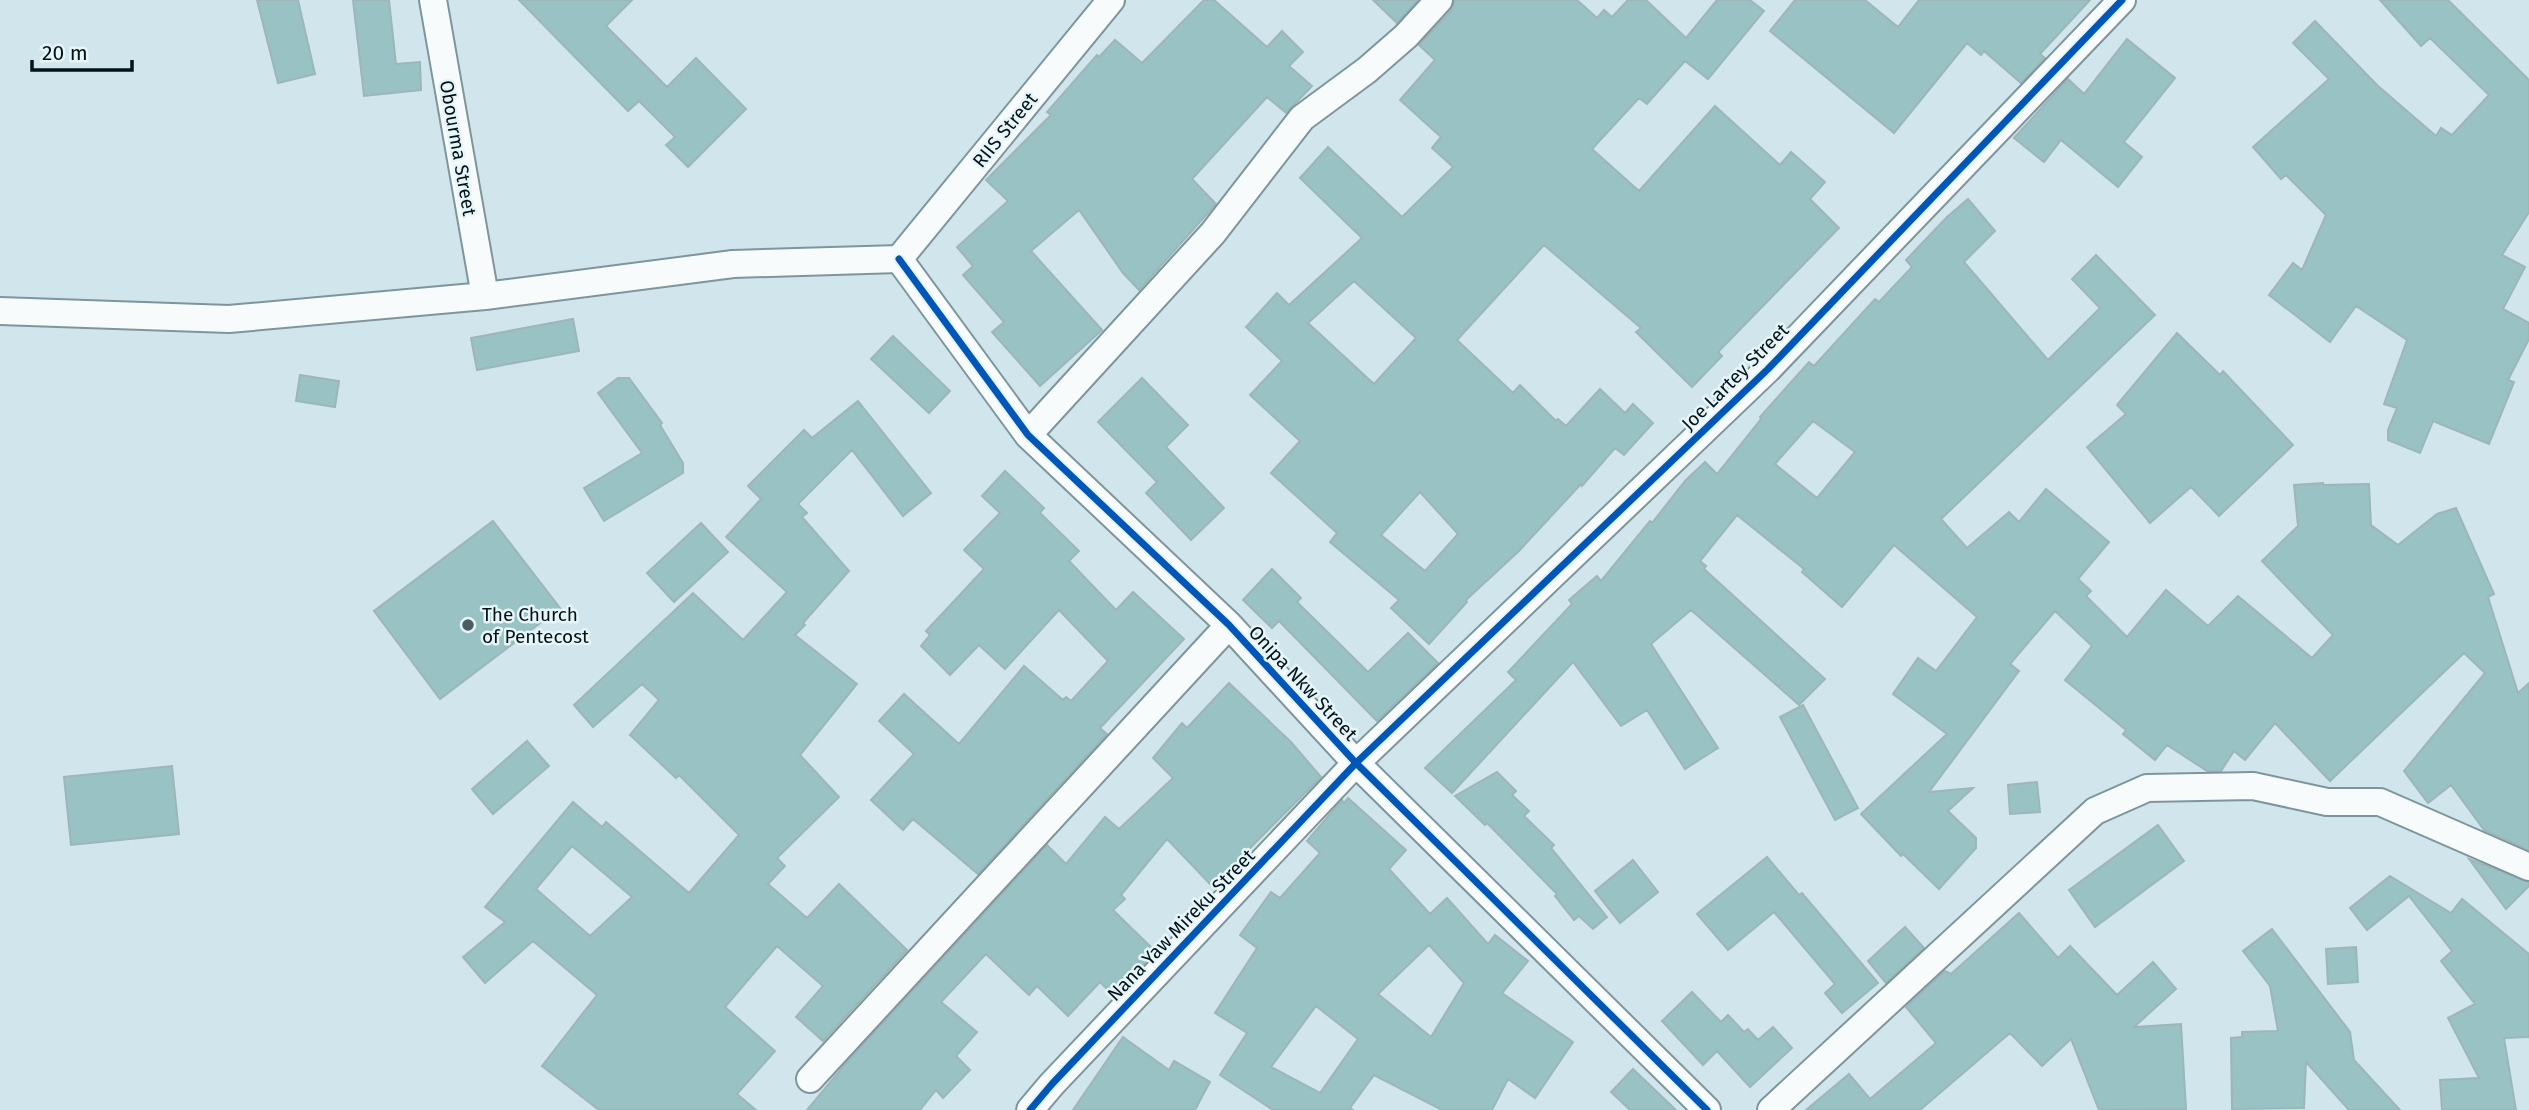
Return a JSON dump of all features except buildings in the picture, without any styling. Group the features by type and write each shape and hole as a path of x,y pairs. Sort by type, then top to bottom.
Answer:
{"street":[{"name":"Obourma Street","path":"433,0 485,296"},
{"name":"RIIS Street","path":"899,259 1111,0"},
{"path":"1028,435 1213,233 1302,118 1367,71 1439,0"},
{"name":"Joe Lartey Street","path":"1356,763 1768,369 2122,0"},
{"path":"0,311 229,318 485,296 733,264 899,259"},
{"name":"Onipa Nkw Street","path":"899,259 1028,435 1228,625 1356,763 1701,1108"},
{"path":"810,1079 1228,625"},
{"name":"Nana Yaw Mireku Street","path":"1030,1110 1356,763"},
{"path":"1772,1110 2095,811 2147,788 2253,786 2327,803 2380,802 2529,867"}],"cycle path":[{"path":"1030,1110 1356,763 1768,369 2122,0"},
{"path":"899,259 1028,435 1229,625 1356,763 1707,1110"}],"place":[{"name":"The Church of Pentecost","path":"468,625"}]}
